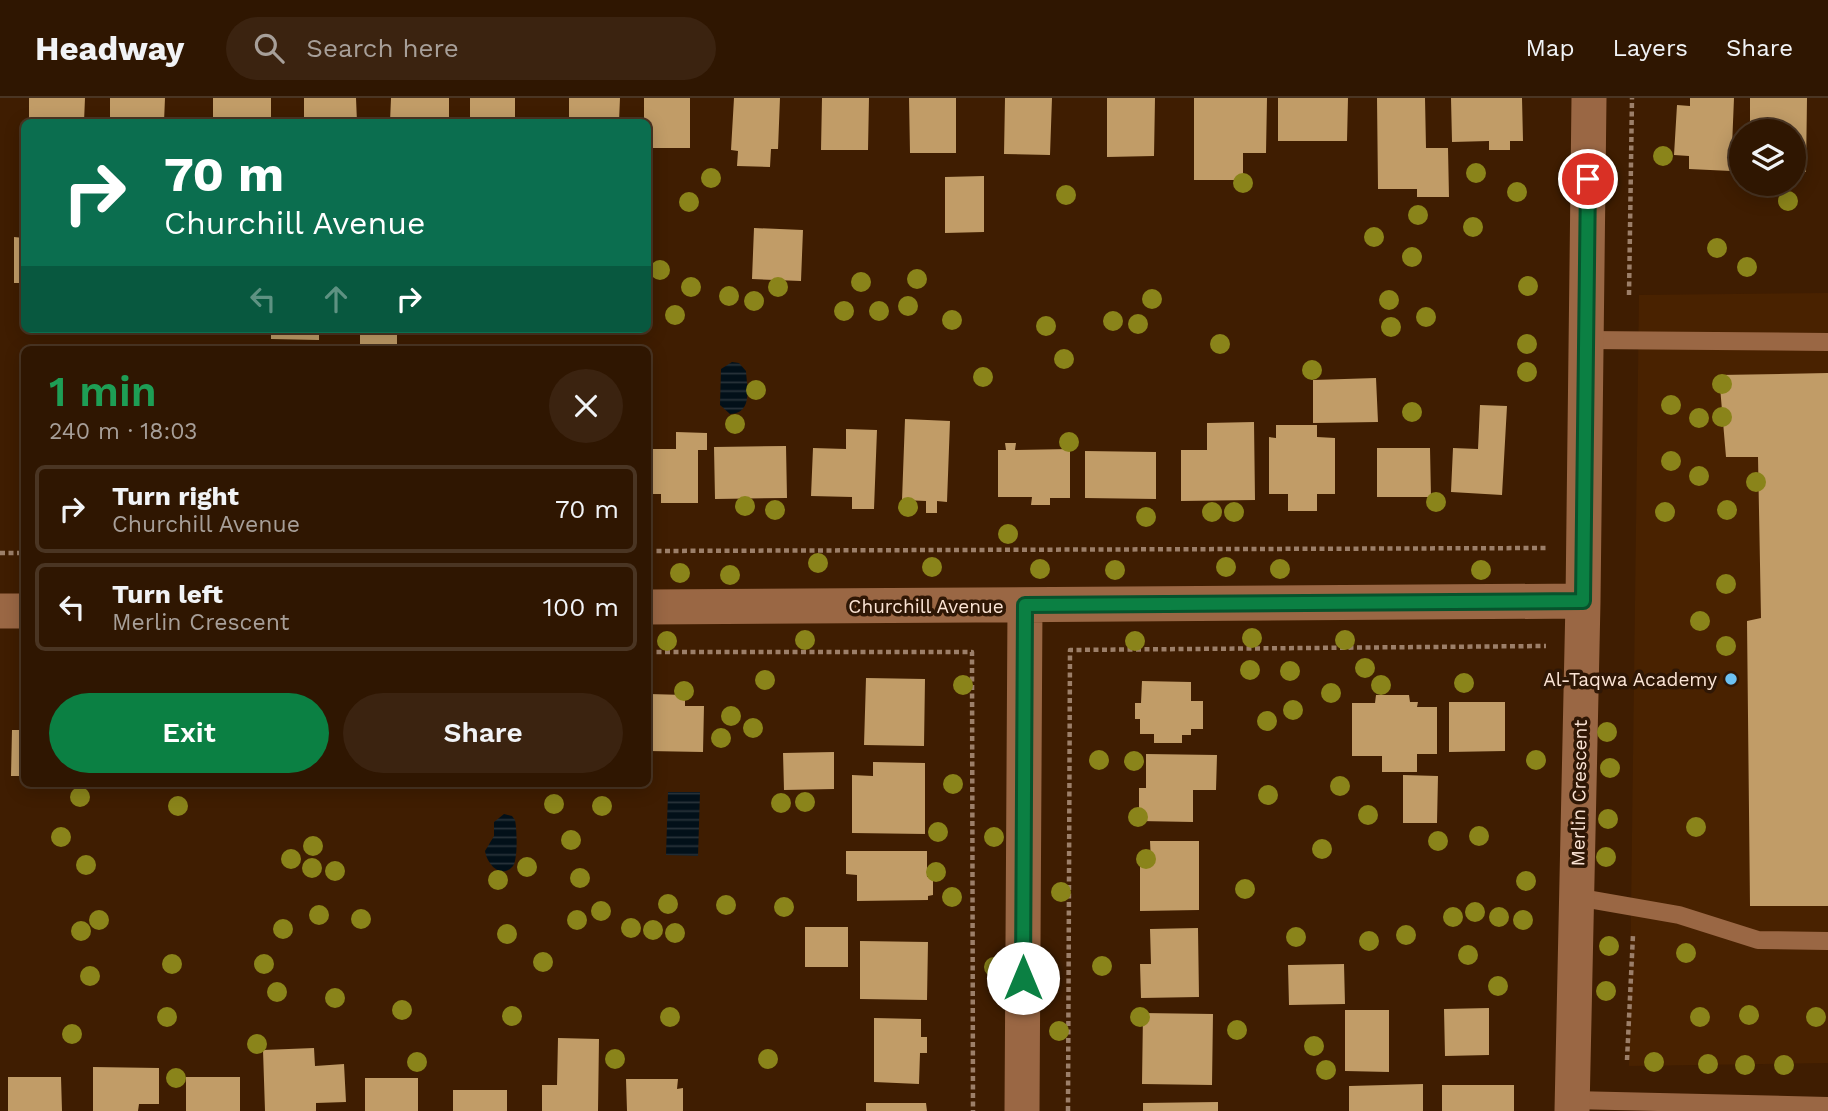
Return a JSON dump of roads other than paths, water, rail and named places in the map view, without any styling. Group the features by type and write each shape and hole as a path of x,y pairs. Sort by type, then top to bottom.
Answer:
{"street":[{"name":"Merlin Crescent","path":"1572,1106 1583,601 1589,98"},
{"name":"Churchill Avenue","path":"651,607 1583,601"},
{"path":"1022,1111 1025,605"},
{"path":"0,611 21,611"}],"lane":[{"path":"1586,341 1828,342"},
{"path":"1576,897 1679,915 1758,940 1828,941"},
{"path":"1572,1106 1828,1106"}],"place":[{"name":"Al-Taqwa Academy","path":"1731,679"}]}
